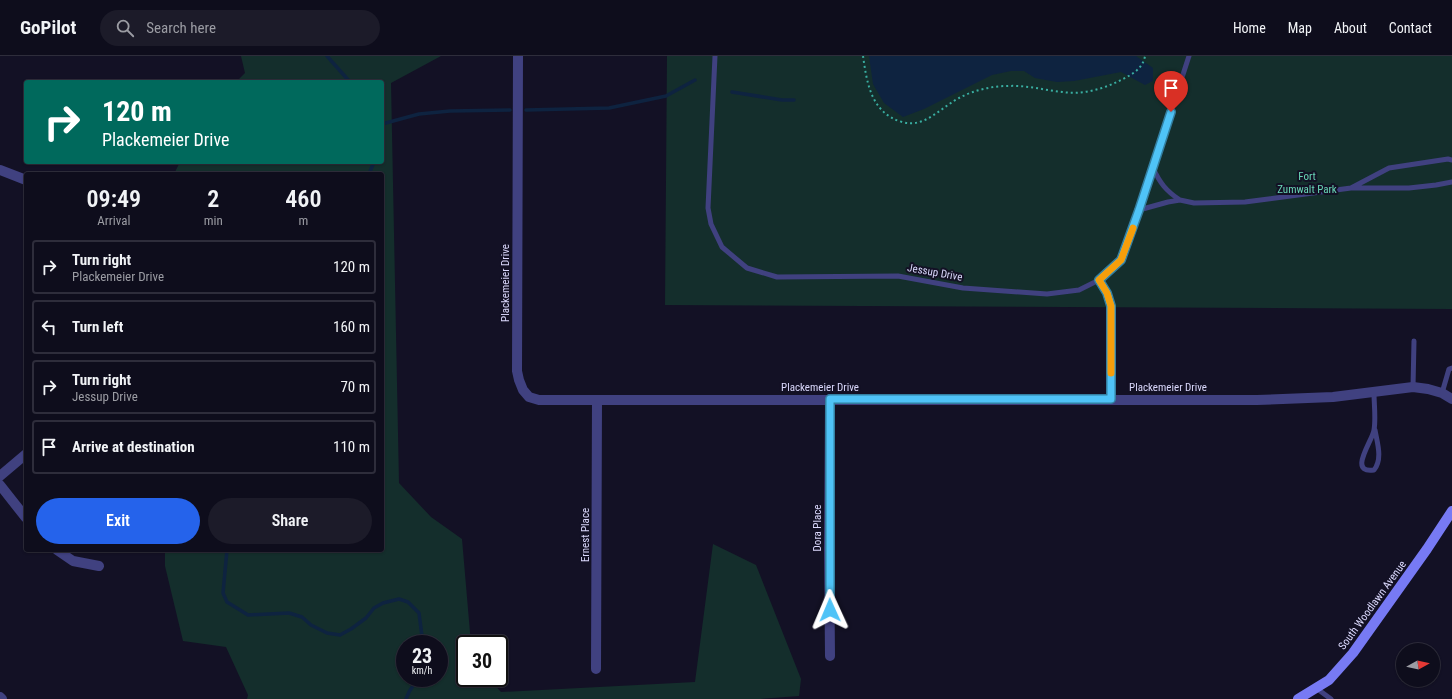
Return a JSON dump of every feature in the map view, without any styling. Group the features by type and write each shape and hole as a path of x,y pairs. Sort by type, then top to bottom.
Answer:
{"street":[{"name":"Plackemeier Drive","path":"518,56 517,354 518,380 523,390 530,397 539,400 597,401 830,399 1257,400 1333,397 1413,387 1442,393 1452,399"},
{"path":"0,170 24,179"},
{"name":"Dora Place","path":"830,399 830,656"},
{"name":"Ernest Place","path":"596,669 597,401"},
{"path":"0,476 24,456"},
{"path":"0,485 24,515"},
{"name":"South Woodlawn Avenue","path":"1298,699 1328,680 1354,653 1452,511"},
{"path":"60,552 73,561 99,566"}],"lane":[{"name":"Jessup Drive","path":"715,56 708,208 711,224 722,247 747,268 778,277 898,276 963,288 1047,294 1079,290 1099,280 1121,260 1139,210 1189,56"},
{"path":"1351,188 1389,168 1448,159 1452,160"},
{"path":"1153,168 1160,182 1171,194 1180,200"},
{"path":"1139,210 1180,200 1194,202 1245,202 1351,188 1409,188 1452,182"},
{"path":"1099,280 1107,293 1111,306 1111,399"},
{"path":"1413,387 1414,341"},
{"path":"1442,393 1448,369 1452,368"},
{"path":"1374,393 1374,430 1378,445 1377,466 1374,470 1367,470 1363,468 1362,458 1374,430"},
{"path":"1316,688 1331,699"}],"path":[{"path":"863,56 869,89 878,105 894,119 906,123 912,123 930,118 952,101 971,92 987,88 1022,86 1069,93 1080,93 1104,88 1134,74 1145,56"}],"green space":[{"path":"241,56 441,56 391,83 399,483 431,517 462,539 470,635 456,635 456,687 496,687 501,692 695,682 713,544 756,565 801,679 799,696 760,699 247,699 248,695 226,647 183,641 165,566 165,552 384,552 384,172 175,172 179,164 384,164 384,80 238,80 245,73"},
{"name":"Fort Zumwalt Park","path":"667,56 1452,56 1452,309 665,305"}],"water":[{"path":"869,56 1136,56 1153,68 1153,81 1145,85 1121,72 1074,81 1057,82 1035,78 1024,71 1011,71 992,75 924,109 903,117 884,103 873,84"}],"waterway":[{"path":"327,56 348,80"},
{"path":"526,110 609,108 666,96 695,80"},
{"path":"732,92 782,100 794,100"},
{"path":"384,123 419,114 450,111 510,110"},
{"path":"370,172 373,164"},
{"path":"227,552 223,593 227,602 248,615 289,613 302,617 311,625 327,633 340,635 366,618 374,608 383,603 399,599 408,602 419,613 422,635"},
{"path":"406,699 412,687"}],"slow traffic":[{"path":"1111,373 1111,306 1107,293 1099,280 1121,260 1133,228"}],"route":[{"path":"830,610 830,399 1111,399 1111,306 1107,293 1099,280 1121,260 1171,112"}]}
